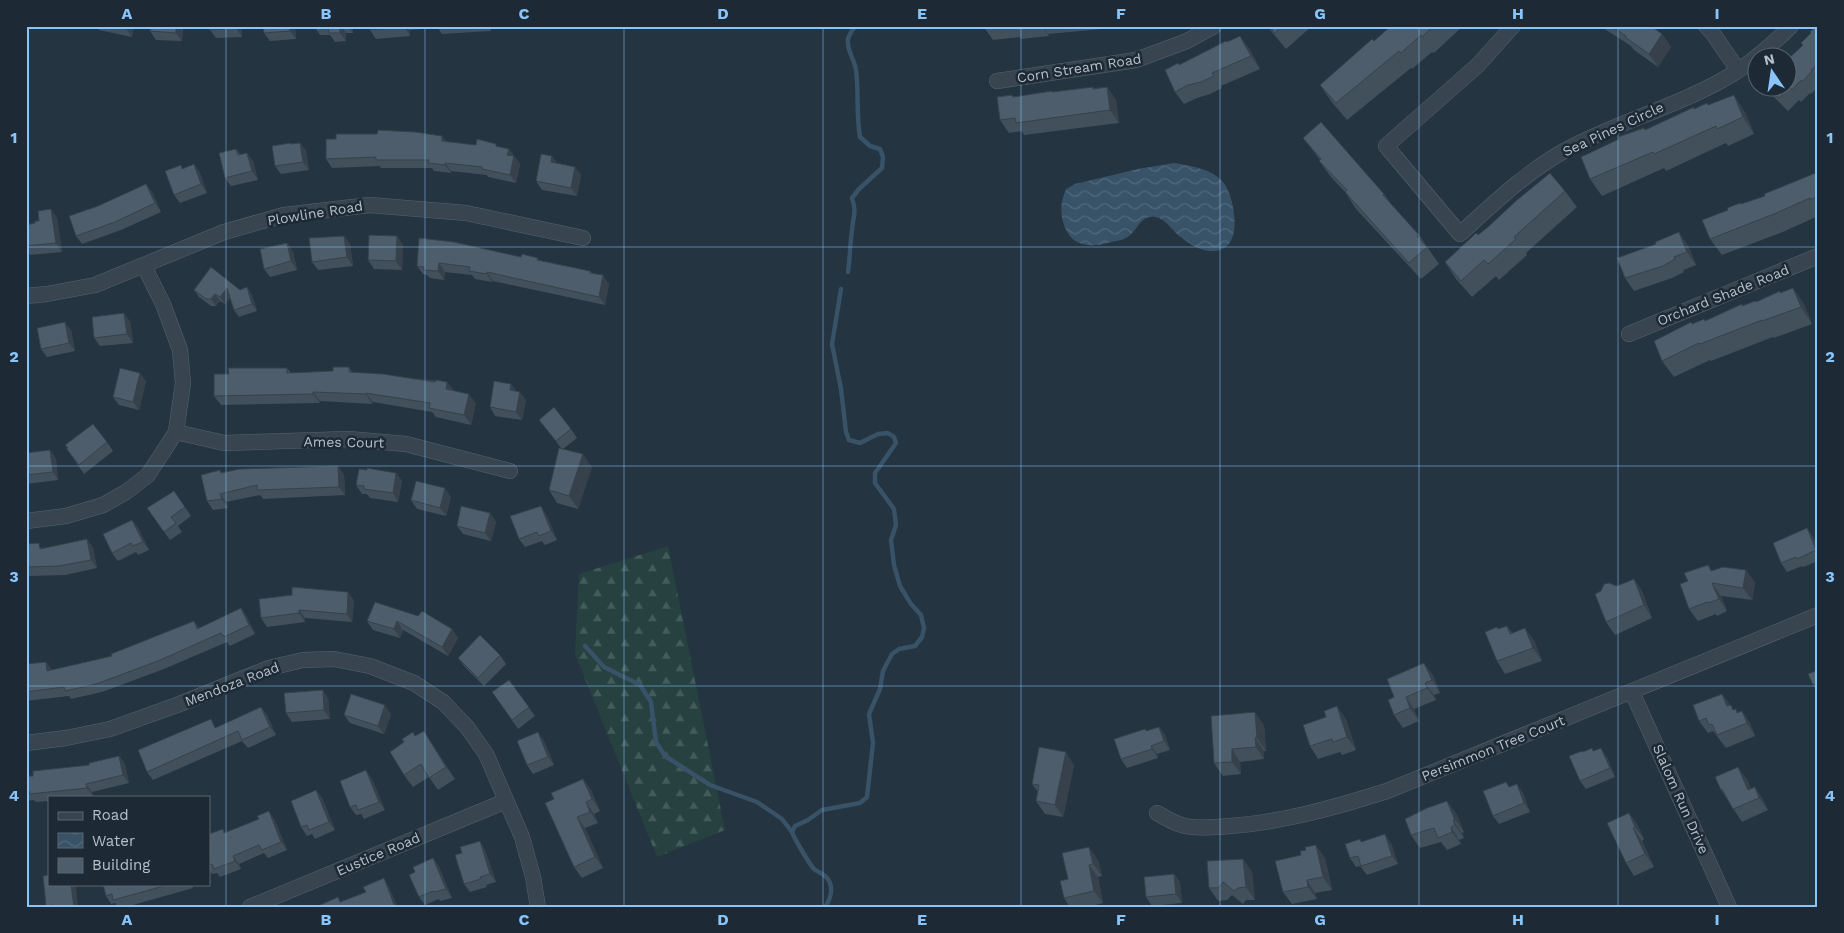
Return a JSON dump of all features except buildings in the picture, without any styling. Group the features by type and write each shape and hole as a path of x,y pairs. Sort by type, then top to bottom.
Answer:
{"street":[{"name":"Corn Stream Road","path":"996,81 1136,60 1187,41 1214,26"},
{"name":"Sea Pines Circle","path":"1513,26 1478,65 1386,146 1460,234 1518,182 1562,152 1600,133 1694,93 1738,70 1768,49 1791,26"},
{"path":"1706,26 1738,70"},
{"name":"Plowline Road","path":"26,296 96,285 224,232 284,215 370,204 466,213 583,238"},
{"name":"Orchard Shade Road","path":"1629,334 1818,256"},
{"path":"26,521 66,516 103,506 126,492 148,475 176,432 183,383 180,350 163,304 144,266"},
{"name":"Ames Court","path":"176,432 224,443 348,439 406,444 510,472"},
{"name":"Persimmon Tree Court","path":"1158,813 1184,826 1212,828 1253,824 1346,804 1387,791 1818,615"},
{"name":"Mendoza Road","path":"26,743 66,738 110,729 269,668 304,660 334,659 370,666 414,683 443,702 467,727 486,754 522,837 534,877 538,907"},
{"name":"Slalom Run Drive","path":"1632,692 1729,907"},
{"name":"Eustice Road","path":"250,907 506,801"}],"green space":[{"path":"668,546 725,830 657,857 575,654 579,574"}],"water":[{"path":"1174,163 1207,171 1218,177 1227,188 1233,206 1234,227 1230,243 1224,248 1212,251 1200,249 1179,236 1162,220 1155,217 1142,221 1124,239 1100,245 1086,245 1075,241 1066,230 1061,209 1066,189 1075,184 1138,169"}],"waterway":[{"path":"848,272 854,211 852,198 882,168 883,157 880,149 870,146 860,137 856,70 848,43 849,36 856,26"},
{"path":"825,907 831,892 829,881 812,867 792,832 795,826 822,810 860,803 867,797 873,743 869,714 880,689 883,671 892,654 899,649 915,646 922,637 924,628 921,615 911,604 900,586 894,565 891,540 896,525 894,509 875,483 875,473 896,443 894,437 888,433 878,434 860,443 849,440 846,432 841,389 832,344 841,289"},
{"path":"585,646 604,667 640,685 651,702 656,742 665,756 710,785 757,802 782,819 792,832"}]}
